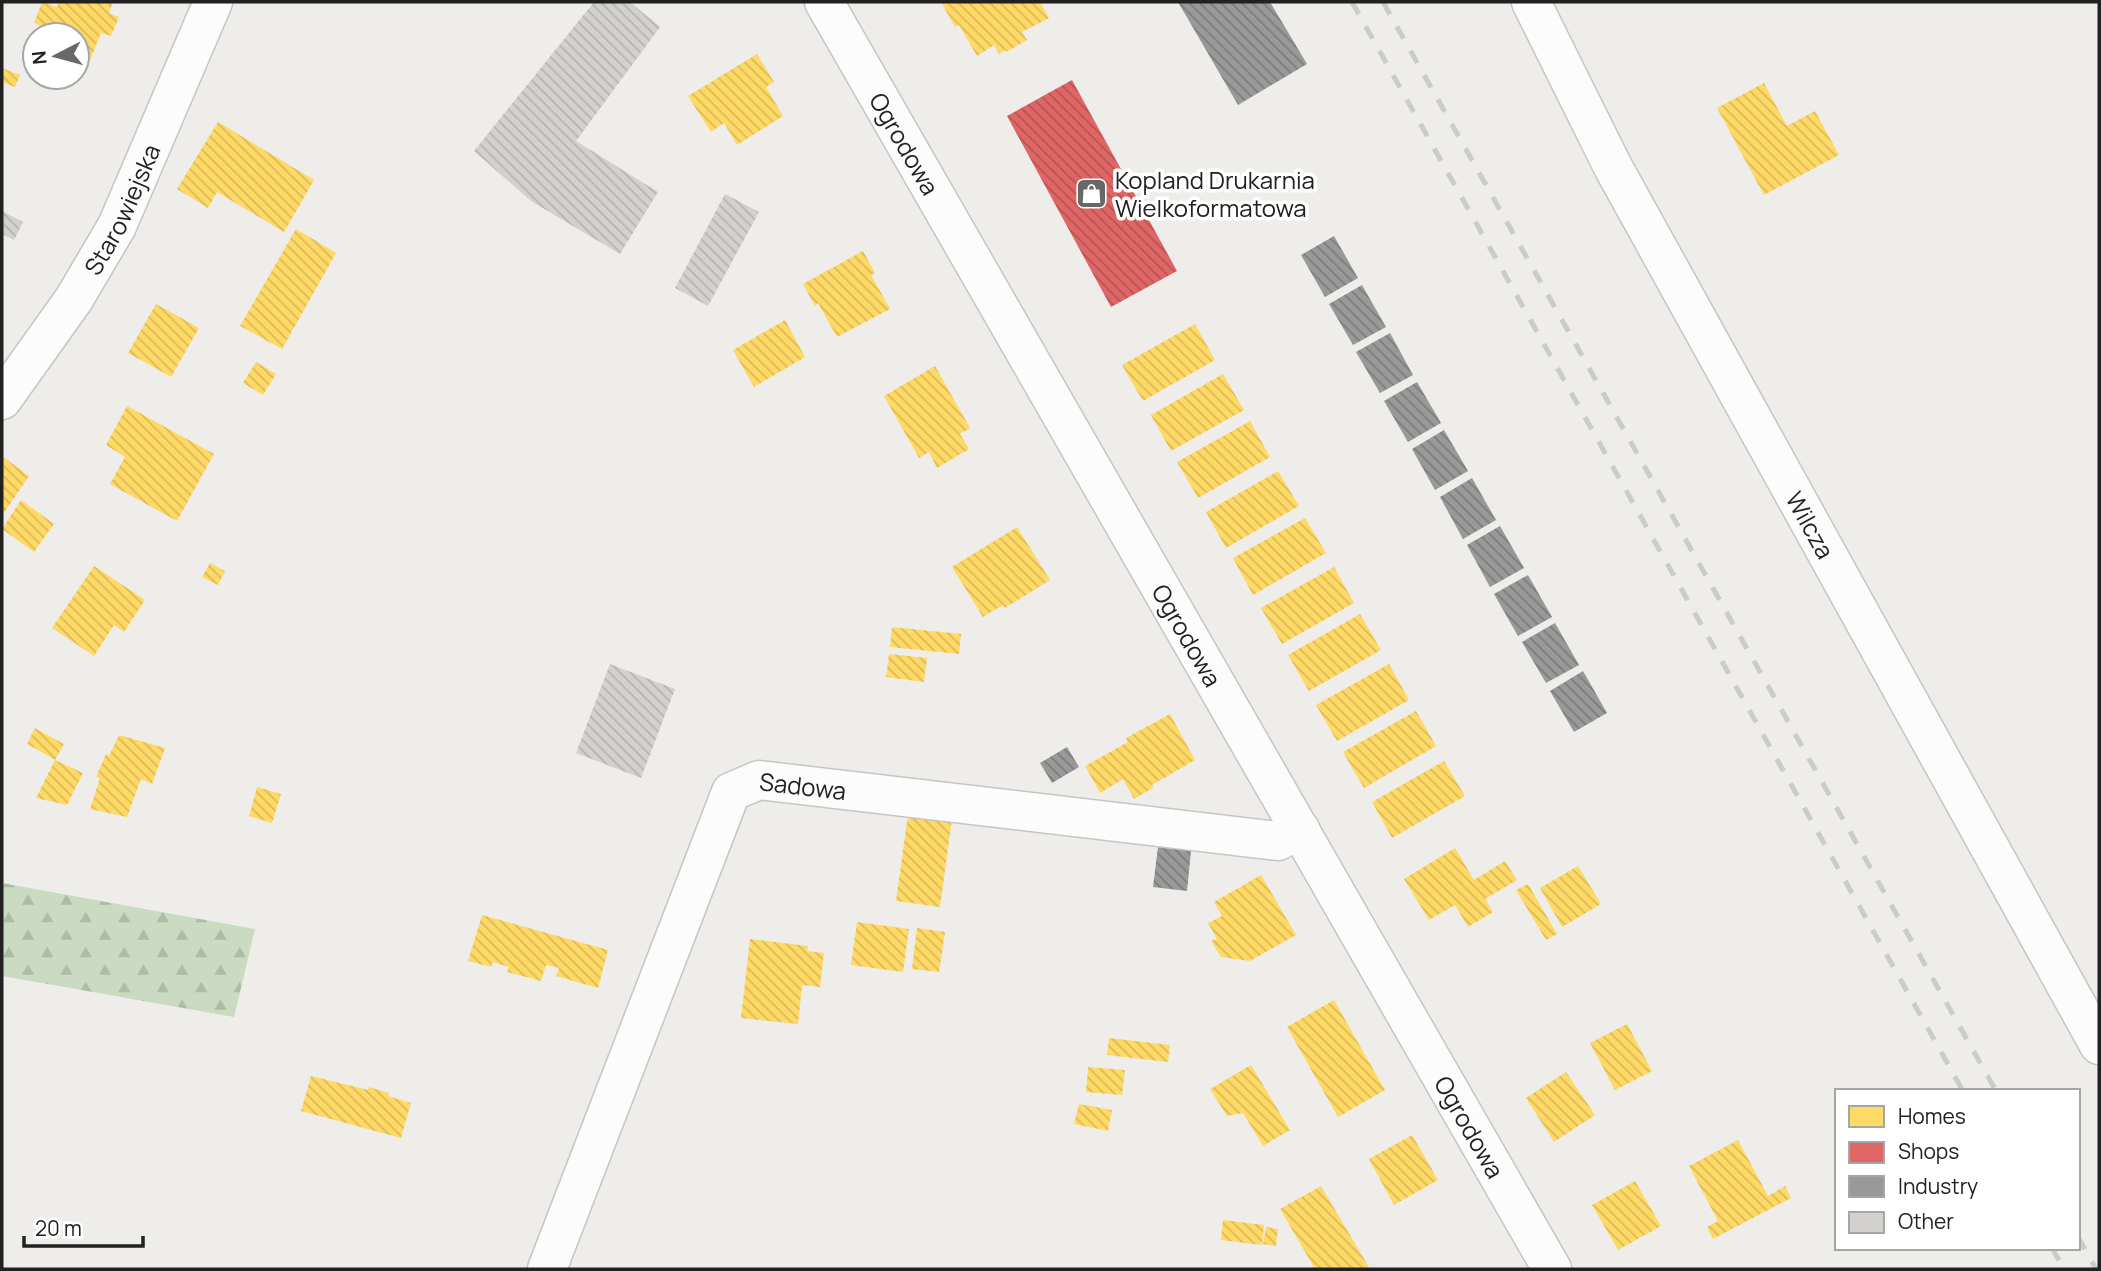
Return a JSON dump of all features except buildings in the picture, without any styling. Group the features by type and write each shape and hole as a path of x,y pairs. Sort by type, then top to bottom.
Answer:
{"street":[{"name":"Starowiejska","path":"2,400 74,299 117,226 213,2"},
{"name":"Ogrodowa","path":"824,2 1552,1269"},
{"name":"Wilcza","path":"1531,2 1613,167 2099,1045"},
{"name":"Sadowa","path":"547,1269 731,792 759,780 1278,841 1300,829"}],"green space":[{"path":"2,883 255,929 234,1017 2,976"}],"railway":[{"path":"1352,2 1962,1089"},
{"path":"1383,2 1995,1089"},
{"path":"2080,1241 2096,1269"},
{"path":"2053,1250 2064,1269"}],"place":[{"name":"Kopland Drukarnia Wielkoformatowa","path":"1092,193"}]}
